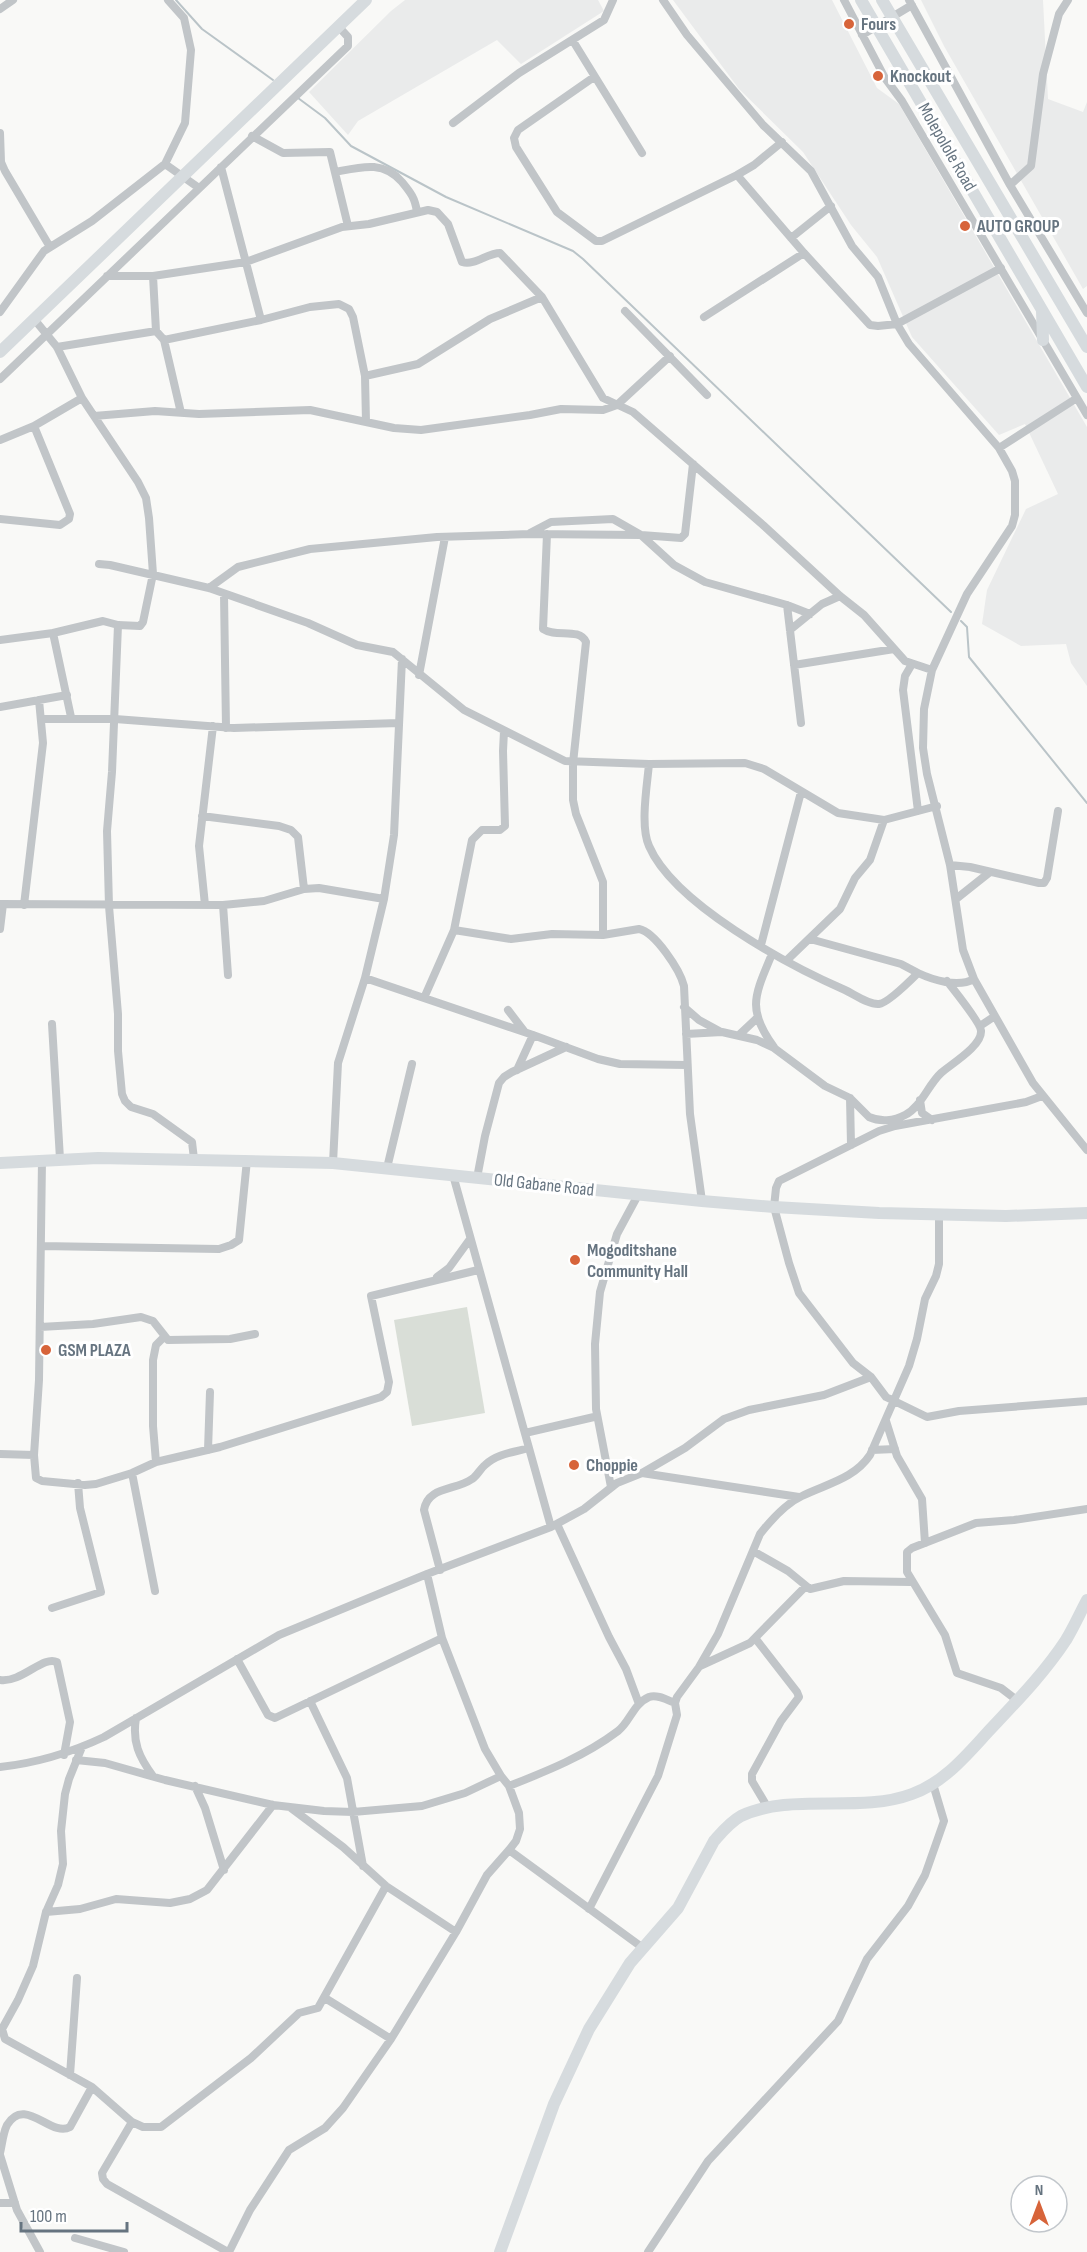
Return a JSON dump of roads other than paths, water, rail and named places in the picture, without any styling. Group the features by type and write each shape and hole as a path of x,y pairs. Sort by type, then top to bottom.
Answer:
{"street":[{"path":"0,9 13,0"},
{"path":"0,312 40,255 92,221 165,164 185,123 191,50 183,15 168,0"},
{"path":"0,352 366,0"},
{"path":"453,123 519,73 604,20 613,0"},
{"path":"663,0 687,36 763,125 811,171 852,246 878,277 897,324 909,344 999,448 1014,475 1016,488 1014,520 1009,533 967,594 932,670 925,698 923,722 927,774 937,806 950,865 963,950 974,979 1042,1096 1087,1150"},
{"path":"844,0 885,78 902,101 1087,415"},
{"name":"Molepolole Road","path":"861,0 1087,387"},
{"name":"Molepolole Road","path":"882,0 1087,347"},
{"path":"1010,185 1031,166 1043,74 1059,14 1068,0"},
{"path":"862,34 892,17 910,3 1010,185 1084,300 1087,313"},
{"path":"0,379 348,46 348,37 338,26"},
{"path":"573,41 642,153"},
{"path":"594,77 518,130 514,138 516,147 557,212 592,239 602,241 737,175 758,163 782,142"},
{"path":"0,133 1,162 50,247"},
{"path":"252,136 283,153 330,152 348,226"},
{"path":"165,164 199,188"},
{"path":"335,172 366,166 392,171 415,197 417,212"},
{"path":"221,167 261,320"},
{"path":"737,175 866,323 874,326 897,324 1001,268"},
{"path":"791,238 831,206"},
{"path":"107,276 153,276 246,262 337,228 369,224 433,210 450,227 462,262 468,263 500,253 542,297 603,398 633,412 864,615 894,650 912,664 932,670"},
{"path":"704,317 804,253"},
{"path":"153,276 156,332 164,340 181,413"},
{"path":"365,376 418,364 490,319 542,297"},
{"path":"164,340 261,320 310,307 339,304 346,306 352,317 365,376 366,422"},
{"path":"1042,307 1043,340"},
{"path":"625,311 707,395"},
{"path":"0,640 53,633 103,621 118,625 142,624 153,574 146,498 138,482 82,398 57,347 34,319"},
{"path":"57,347 156,332"},
{"path":"94,416 155,411 246,413 310,410 394,428 422,429 561,409 603,410 617,405 670,356"},
{"path":"0,440 34,426 82,398"},
{"path":"999,448 1077,398"},
{"path":"0,519 60,525 69,519 70,514 34,426"},
{"path":"209,588 233,568 304,550 445,537 530,534 641,535 679,538 684,536 693,464"},
{"path":"530,534 551,522 609,519 641,535 674,565 705,582 787,604 810,614"},
{"path":"547,534 543,629 549,633 579,634 585,638 586,642 573,763 573,800 576,814 603,882 603,935"},
{"path":"419,675 445,537"},
{"path":"99,564 209,588 308,623 364,648 393,652 464,710 560,759 573,763 745,763 764,769 838,813 884,820 937,806"},
{"path":"224,594 226,728"},
{"path":"790,630 827,601 840,596"},
{"path":"787,604 801,723"},
{"path":"118,625 115,719 107,831 109,906 122,1094 131,1107 153,1114 192,1142 194,1159"},
{"path":"53,633 71,717"},
{"path":"794,664 894,650"},
{"path":"333,1163 338,1063 365,978 384,899 395,821 402,659"},
{"path":"912,664 905,676 903,690 918,811"},
{"path":"0,707 67,695"},
{"path":"24,905 43,743 39,700"},
{"path":"42,719 71,717 115,719 226,728 399,723"},
{"path":"205,905 200,851 213,726"},
{"path":"424,998 454,930 472,840 482,830 500,830 505,826 504,731"},
{"path":"649,764 645,834 653,854 669,877 715,917 772,954 874,1004 879,1004 918,973"},
{"path":"914,775 927,774"},
{"path":"761,945 801,792"},
{"path":"950,865 1039,883 1044,882 1047,878 1058,811"},
{"path":"202,816 279,826 291,830 298,837 304,889"},
{"path":"786,961 840,909 855,878 870,860 884,820"},
{"path":"956,899 990,872"},
{"path":"0,929 1,904 223,905 264,901 304,889 330,890 384,899"},
{"path":"223,905 228,975"},
{"path":"454,930 511,939 552,934 603,935 639,929 649,933 680,975 684,986 687,1065 702,1202"},
{"path":"810,939 901,964 929,978 966,982 974,979"},
{"path":"772,954 758,986 756,1007 757,1018 762,1030 774,1048"},
{"path":"365,978 529,1033 598,1059 620,1064 687,1065"},
{"path":"948,981 980,1026 980,1037 975,1046 941,1073 920,1100 893,1123 779,1181 774,1207 789,1263 800,1293 853,1363 871,1377 886,1397 927,1417 959,1411 1087,1401"},
{"path":"684,1007 699,1020 722,1032"},
{"path":"508,1010 529,1033"},
{"path":"980,1026 995,1016"},
{"path":"740,1035 757,1018"},
{"path":"52,1024 60,1159"},
{"path":"686,1034 722,1032 740,1035 774,1048 825,1086 850,1098 869,1117 893,1123 933,1120 1026,1102 1042,1096"},
{"path":"517,1070 529,1033"},
{"path":"477,1178 485,1136 500,1083 504,1077 566,1047"},
{"path":"387,1168 412,1064"},
{"path":"850,1098 851,1145"},
{"path":"920,1100 922,1113 933,1120"},
{"name":"Old Gabane Road","path":"0,1163 60,1159 194,1159 333,1163 702,1202 774,1207 1006,1216 1087,1213"},
{"path":"42,1160 39,1380 34,1455 36,1478 42,1481 91,1485 132,1473 156,1462 208,1450 381,1397 387,1392 389,1382 371,1296 478,1270"},
{"path":"41,1246 219,1249 231,1245 239,1240 247,1160"},
{"path":"453,1175 529,1448 554,1525 627,1669 639,1704"},
{"path":"611,1487 596,1409 597,1323 600,1292 617,1234 638,1195"},
{"path":"589,1909 658,1776 677,1715 675,1703 699,1667 726,1617 760,1534 769,1521 799,1497 848,1476 864,1463 872,1450 915,1348 924,1299 936,1276 939,1264 939,1213"},
{"path":"432,1280 449,1268 470,1239"},
{"path":"40,1327 93,1324 141,1317 153,1321 168,1340 230,1340 255,1334"},
{"path":"156,1462 153,1426 153,1352 164,1337"},
{"path":"0,1767 64,1755 136,1718 279,1635 554,1525 584,1509 624,1479 642,1473 735,1415 824,1395 871,1377"},
{"path":"208,1450 210,1392"},
{"path":"525,1433 594,1418"},
{"path":"886,1421 895,1449 921,1499 925,1543"},
{"path":"440,1570 424,1510 425,1502 431,1495 472,1479 496,1457 529,1448"},
{"path":"872,1450 895,1449"},
{"path":"0,1454 34,1455"},
{"path":"132,1473 155,1591"},
{"path":"642,1473 799,1497"},
{"path":"52,1608 101,1592 80,1508 78,1483"},
{"path":"1018,1701 1001,1688 957,1673 945,1635 911,1582 907,1572 907,1552 984,1521 1014,1520 1087,1509"},
{"path":"753,1551 788,1571 805,1587 816,1589 844,1581 911,1582"},
{"path":"132,2122 102,2173 102,2179 107,2184 228,2252 250,2210 289,2150 325,2128 343,2108 391,2038 456,1932 486,1875 509,1850 520,1828 519,1814 509,1786 485,1749 442,1638 427,1575"},
{"path":"699,1667 743,1648 805,1587"},
{"path":"500,2252 554,2104 590,2029 619,1978 678,1908 721,1832 739,1817 768,1808 864,1803 901,1798 933,1784 948,1773 1018,1701 1049,1664 1067,1638 1087,1600"},
{"path":"237,1659 271,1717 275,1718 442,1638"},
{"path":"755,1638 799,1697 781,1721 752,1774 752,1781 768,1808"},
{"path":"0,1680 8,1681 22,1676 47,1661 57,1662 70,1722 64,1755"},
{"path":"509,1786 563,1764 607,1738 625,1725 639,1704 652,1696 675,1703"},
{"path":"310,1701 344,1768 363,1866"},
{"path":"136,1718 134,1739 136,1749 153,1776"},
{"path":"82,1747 65,1794 62,1831 63,1863 58,1885 46,1912 33,1966 2,2034 5,2039 92,2087 132,2122 143,2127 161,2127 251,2058 299,2013 318,2008 386,1886"},
{"path":"76,1760 105,1763 273,1805 324,1812 354,1812 422,1806 465,1793 501,1776"},
{"path":"648,2252 708,2161 838,2021 867,1959 908,1906 924,1875 944,1821 933,1784"},
{"path":"195,1786 203,1801 224,1870"},
{"path":"46,1912 80,1909 116,1899 180,1902 207,1890 273,1805"},
{"path":"289,1807 343,1847 386,1886 456,1932"},
{"path":"509,1850 643,1948"},
{"path":"70,2075 77,1978"},
{"path":"325,1998 391,2038"},
{"path":"40,2252 34,2238 22,2222 0,2154 7,2125 20,2115 28,2115 39,2118 58,2130 64,2130 70,2127 92,2087"},
{"path":"0,2203 15,2203"},
{"path":"75,2238 124,2252"}],"waterway":[{"path":"176,0 202,29 273,80"},
{"path":"298,98 325,118 351,146 446,197 573,251 951,612"},
{"path":"961,621 967,627 969,657 1087,803"}],"place":[{"name":"Fours","path":"849,24"},
{"name":"Knockout","path":"878,76"},
{"name":"AUTO GROUP","path":"965,226"},
{"name":"Mogoditshane Community Hall","path":"575,1260"},
{"name":"GSM PLAZA","path":"46,1350"},
{"name":"Choppie","path":"574,1465"}]}
